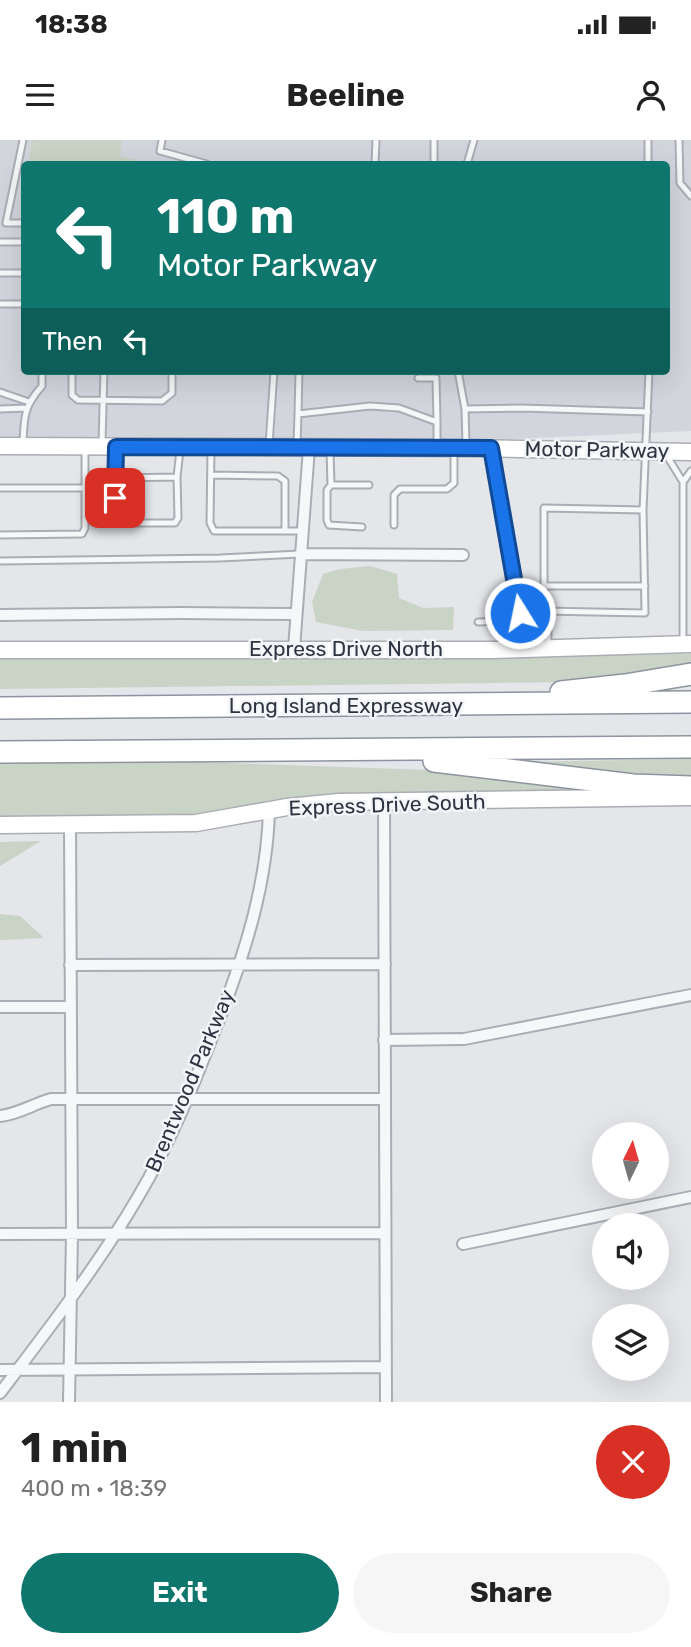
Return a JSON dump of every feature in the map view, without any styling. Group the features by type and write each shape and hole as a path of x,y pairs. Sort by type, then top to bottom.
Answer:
{"highway":[{"path":"308,707 550,694 691,674"},
{"name":"Long Island Expressway","path":"0,708 691,702"},
{"name":"Long Island Expressway","path":"0,752 691,747"},
{"path":"215,751 392,757 633,785 691,788"}],"main road":[{"name":"Motor Parkway","path":"0,446 437,447 691,452"},
{"name":"Express Drive North","path":"0,650 687,645"},
{"name":"Express Drive South","path":"0,825 188,824 320,803 691,797"}],"street":[{"path":"294,649 302,531 303,448"},
{"path":"300,554 463,555"},
{"path":"0,615 296,614"},
{"path":"384,801 386,1402"},
{"name":"Brentwood Parkway","path":"0,1393 116,1233 159,1159 187,1100 239,964 266,862 269,811"},
{"path":"69,1402 72,1234 70,825"},
{"path":"70,965 385,964"},
{"path":"384,1040 464,1039 691,995"},
{"path":"0,1007 70,1007"},
{"path":"0,1116 23,1111 36,1103 51,1099 384,1099"},
{"path":"463,1244 691,1197"},
{"path":"0,1234 385,1233"},
{"path":"0,1370 386,1367"}],"lane":[{"path":"21,223 3,223 23,140"},
{"path":"162,140 160,151 196,161"},
{"path":"375,161 376,140"},
{"path":"434,140 434,161"},
{"path":"468,161 474,140"},
{"path":"648,140 648,161"},
{"path":"678,140 680,183 691,196"},
{"path":"0,242 21,242"},
{"path":"0,273 21,273"},
{"path":"0,304 21,304"},
{"path":"23,446 24,416 28,405 42,386 42,375"},
{"path":"72,375 72,395 78,400 162,401 172,393 172,375"},
{"path":"0,535 82,534 85,528 85,488 101,447 104,375"},
{"path":"269,448 274,375"},
{"path":"299,375 298,414 303,448"},
{"path":"394,525 394,495 400,489 447,489 454,483 465,409 459,375"},
{"path":"478,622 513,621 520,613 544,611 645,613 643,510 649,375"},
{"path":"418,378 436,378 437,447"},
{"path":"0,392 28,405"},
{"path":"0,409 28,405"},
{"path":"298,414 370,406 399,408 437,422"},
{"path":"465,409 648,412"},
{"path":"101,447 116,478 115,519 119,523 175,523 178,518 177,477 180,447"},
{"path":"211,447 211,523 214,531 302,531"},
{"path":"330,448 331,485 327,490 329,525 362,527"},
{"path":"491,448 520,613"},
{"path":"664,451 683,482 683,609 687,645"},
{"path":"683,482 691,471"},
{"path":"211,475 278,476 285,481 285,531"},
{"path":"116,478 177,477"},
{"path":"331,485 369,485"},
{"path":"0,488 85,488"},
{"path":"548,648 548,624 544,611 544,508 643,510"},
{"path":"0,561 300,554"},
{"path":"544,586 645,586"},
{"path":"683,609 691,609"}],"shaded area":[{"path":"0,140 691,140 691,431 309,448 0,451"},
{"path":"32,140 122,140 120,156 139,161 28,161"},
{"path":"370,566 397,574 399,598 423,608 454,607 453,630 363,631 316,622 312,602 323,574"},
{"path":"691,654 691,667 572,682 0,689 0,659"},
{"path":"691,759 691,784 511,762"},
{"path":"167,761 430,770 601,790 601,795 221,816 0,821 0,763"},
{"path":"41,841 0,866 0,842"},
{"path":"0,914 20,916 44,938 0,940"}],"route":[{"path":"115,498 116,447 491,448 520,613"}]}
